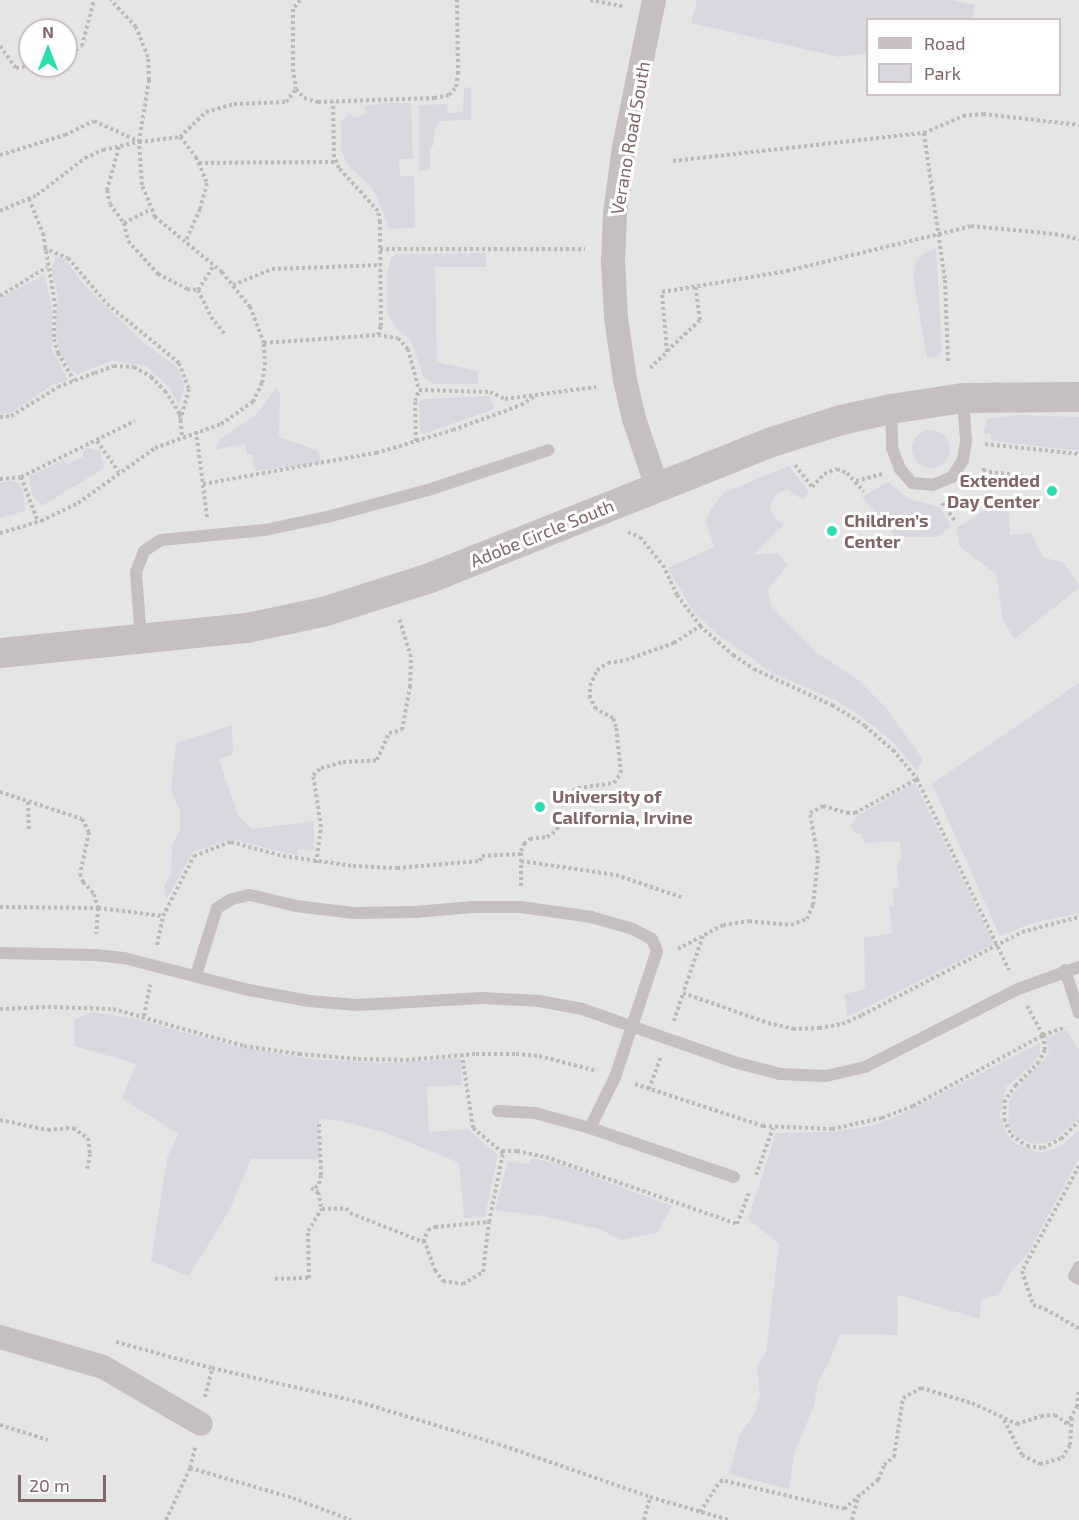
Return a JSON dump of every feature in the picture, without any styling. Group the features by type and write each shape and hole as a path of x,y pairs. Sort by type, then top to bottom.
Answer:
{"street":[{"name":"Verano Road South","path":"654,0 624,147 615,214 613,262 616,317 625,380 634,419 657,488"},
{"name":"Adobe Circle South","path":"0,654 247,628 323,612 430,578 772,442 841,420 891,408 963,398 1079,397"},
{"path":"0,1337 103,1367 203,1412"}],"lane":[{"path":"891,408 892,448 900,469 912,483 933,484 952,477 963,459 966,441 963,398"},
{"path":"141,640 136,572 144,551 161,540 266,530 332,516 428,490 549,450"},
{"path":"196,975 217,908 232,899 250,895 296,906 354,913 521,907 582,915 633,928 652,939 657,951 615,1077 590,1128"},
{"path":"0,953 95,954 154,963 249,990 328,1003 412,1004 482,998 539,1001 582,1010 734,1062 780,1074 826,1076 865,1067 1017,989 1065,970 1079,967"},
{"path":"1065,970 1079,1014"},
{"path":"498,1111 535,1113 590,1128 734,1177"},
{"path":"1079,1266 1074,1276 1079,1279"}],"path":[{"path":"78,49 82,46 94,0"},
{"path":"0,533 38,522 78,503 155,448 196,431 221,424 253,402 262,384 264,343 250,308 214,265 155,217 141,185 139,142 149,80 148,57 136,27 111,0"},
{"path":"300,0 293,9 292,69 296,89 304,98 333,102 434,98 449,94 456,87 458,74 456,0"},
{"path":"590,0 625,7"},
{"path":"0,47 18,68"},
{"path":"0,211 29,199 85,158 139,142 180,137 206,112 234,104 286,102 296,89"},
{"path":"333,102 336,162 378,211 382,315 378,335"},
{"path":"673,161 924,133 963,116 983,114 1079,125"},
{"path":"0,155 65,135 94,121 139,142"},
{"path":"924,133 945,280 948,362"},
{"path":"180,137 199,163 207,183 200,209 185,242"},
{"path":"119,147 107,190 110,204 124,223 128,241 158,274 187,289 198,290"},
{"path":"199,163 336,162"},
{"path":"29,199 43,233 47,267 55,303 54,339 58,353 74,381"},
{"path":"124,223 151,209"},
{"path":"667,352 662,292 786,271 971,226 1055,234 1079,239"},
{"path":"44,248 68,258 107,303 179,363 189,389 180,420"},
{"path":"380,249 585,249"},
{"path":"198,290 214,265"},
{"path":"233,285 272,269 381,265"},
{"path":"0,296 47,267"},
{"path":"625,380 646,371 700,320 695,285"},
{"path":"198,290 211,317 224,333"},
{"path":"264,343 378,335 398,338 408,349 419,390 415,401 416,441"},
{"path":"0,417 11,416 58,387 114,366 134,367 151,377 165,391 180,414 182,437"},
{"path":"419,390 490,392 505,399 596,387"},
{"path":"203,484 376,453 521,405 537,395"},
{"path":"0,479 21,477 135,421"},
{"path":"196,431 209,536"},
{"path":"97,441 119,472"},
{"path":"966,441 1079,454"},
{"path":"986,453 987,444"},
{"path":"791,460 812,486 824,474 837,469 847,473 864,492"},
{"path":"985,462 983,471 1024,476"},
{"path":"21,477 38,522"},
{"path":"627,532 640,537 663,564 676,595 700,626 733,655 754,669 832,705 865,726 893,750 917,779 1017,989 1043,1035 1045,1050 1042,1056 1005,1100 1004,1119 1011,1135 1027,1146 1043,1148 1061,1139 1079,1121"},
{"path":"316,863 321,827 313,775 321,768 343,762 377,760 389,733 402,730 410,687 411,657 398,615"},
{"path":"521,907 521,854 524,844 531,839 547,837 557,830 562,802 568,794 579,788 614,783 621,772 618,737 613,718 596,709 590,698 590,686 597,670 608,663 626,660 674,643 700,626"},
{"path":"657,951 675,951 723,925 749,921 791,925 807,919 813,905 818,859 810,813 823,806 855,813 917,779"},
{"path":"0,792 82,819 89,832 80,874 83,882 94,894 98,908 95,954"},
{"path":"28,802 29,829"},
{"path":"0,907 98,908 163,916 194,856 231,842 316,863 397,868 480,861 482,856 521,854"},
{"path":"521,861 616,875 684,898"},
{"path":"703,936 683,993 793,1029 842,1024 1022,932 1079,917"},
{"path":"0,1009 48,1006 113,1010 244,1046 310,1055 406,1060 462,1055 539,1056 615,1077 725,1116 773,1128 832,1129 882,1118 913,1106 1043,1035 1068,1026"},
{"path":"462,1055 473,1128 503,1153 489,1222 483,1272 463,1284 444,1281 435,1270 424,1240 428,1230 435,1227 489,1222"},
{"path":"0,1120 48,1130 73,1128 88,1138 90,1154 87,1169"},
{"path":"319,1124 321,1175 319,1184 313,1188 322,1209"},
{"path":"753,1181 773,1128"},
{"path":"501,1151 517,1151 546,1157 737,1224 749,1192"},
{"path":"1079,1166 1022,1271 1033,1305 1045,1309 1079,1329"},
{"path":"322,1209 346,1208 350,1213 423,1242 424,1240"},
{"path":"275,1279 309,1278 308,1231 322,1209"},
{"path":"105,1339 212,1368 359,1402 498,1444 650,1497 729,1520"},
{"path":"203,1412 212,1368"},
{"path":"700,1512 720,1481 844,1509 878,1480 884,1465 894,1457 903,1398 921,1388 972,1403 1017,1425 1041,1416 1055,1415 1067,1424 1072,1415"},
{"path":"1003,1418 1022,1455 1040,1464 1062,1458 1070,1445 1072,1415 1079,1391"},
{"path":"0,1425 48,1440"},
{"path":"166,1520 190,1468 292,1498 351,1520"},
{"path":"852,1520 859,1494"},
{"path":"644,1520 650,1497"}],"shaded area":[{"name":"University of California, Irvine","path":"0,0 1079,0 1079,1520 0,1520"}],"green space":[{"path":"697,0 953,0 975,5 972,18 866,18 866,53 839,57 691,23"},
{"path":"464,87 471,88 471,120 440,121 434,131 434,145 430,147 430,170 419,171 419,105 447,104 448,113 463,112"},
{"path":"411,103 413,159 399,159 400,176 414,176 415,228 389,229 370,186 346,163 341,148 341,122 350,112 353,118 367,114 364,106"},
{"path":"936,248 942,351 937,357 927,358 913,278 916,261 924,253"},
{"path":"486,253 486,267 435,267 437,362 478,371 478,384 434,384 423,376 411,341 397,329 387,313 387,274 391,257 397,254"},
{"path":"56,257 65,259 84,285 145,344 176,366 185,385 179,406 169,387 146,366 112,361 77,374 70,369 60,352 55,331 58,296 51,269"},
{"path":"44,275 52,305 52,349 68,380 53,385 12,412 0,414 0,298"},
{"path":"276,387 280,394 279,437 317,450 323,463 254,471 253,455 247,454 245,444 215,450 219,440 258,413"},
{"path":"489,396 494,407 492,410 423,434 420,432 419,401"},
{"path":"1016,415 1079,417 1079,451 992,441 990,433 983,434 987,419"},
{"path":"931,430 945,435 950,449 945,463 931,468 917,463 912,449 917,435"},
{"path":"88,448 100,451 104,468 42,506 32,495 29,476 63,460 67,464 83,457 83,451"},
{"path":"789,466 809,491 803,500 787,489 776,495 771,503 771,511 774,517 784,525 753,555 777,553 788,565 768,589 771,606 816,652 860,681 885,707 923,759 917,771 894,743 865,719 836,700 774,674 717,634 693,611 668,568 714,547 706,522 711,509 723,493"},
{"path":"0,482 17,482 23,489 25,511 0,518"},
{"path":"888,482 909,499 940,507 951,526 938,537 896,537 862,497"},
{"path":"988,508 1009,512 1010,535 1031,533 1043,557 1064,563 1079,585 1079,588 1014,639 1003,620 996,574 959,546 956,528"},
{"path":"1079,683 1079,913 1033,923 1000,936 932,784"},
{"path":"232,725 233,754 219,759 238,815 252,829 314,821 314,851 298,849 297,856 232,839 193,852 166,900 164,886 171,874 172,844 180,831 180,811 171,790 176,743"},
{"path":"915,783 994,944 847,1017 845,994 865,989 864,938 892,933 889,906 894,906 893,889 899,887 897,869 898,861 902,860 900,841 865,843 861,834 855,833 851,827 855,817"},
{"path":"92,1012 137,1019 234,1046 312,1059 388,1063 461,1058 462,1085 427,1087 429,1132 468,1129 498,1155 485,1217 464,1218 459,1163 384,1132 341,1121 319,1119 320,1159 251,1159 230,1209 189,1276 151,1261 167,1158 178,1134 122,1098 136,1064 75,1046 74,1020"},
{"path":"1066,1030 1079,1050 1079,1118 1053,1141 1034,1144 1016,1137 1008,1125 1009,1101 1025,1078 1044,1061 1049,1051 1045,1038"},
{"path":"1040,1043 1040,1055 1031,1066 1006,1087 1000,1115 1006,1134 1015,1143 1038,1153 1060,1147 1079,1130 1079,1158 1027,1255 1010,1273 999,1295 981,1300 980,1319 898,1295 898,1335 840,1334 818,1382 814,1406 795,1451 789,1489 729,1474 740,1434 755,1413 760,1395 757,1365 766,1352 779,1244 748,1219 776,1133 828,1132 871,1126 896,1117"},
{"path":"531,1158 560,1164 672,1206 657,1233 621,1240 599,1229 543,1216 495,1210 508,1161 529,1164"}],"place":[{"name":"Extended Day Center","path":"1052,491"},
{"name":"Children’s Center","path":"832,531"},
{"name":"University of California, Irvine","path":"540,807"}]}
